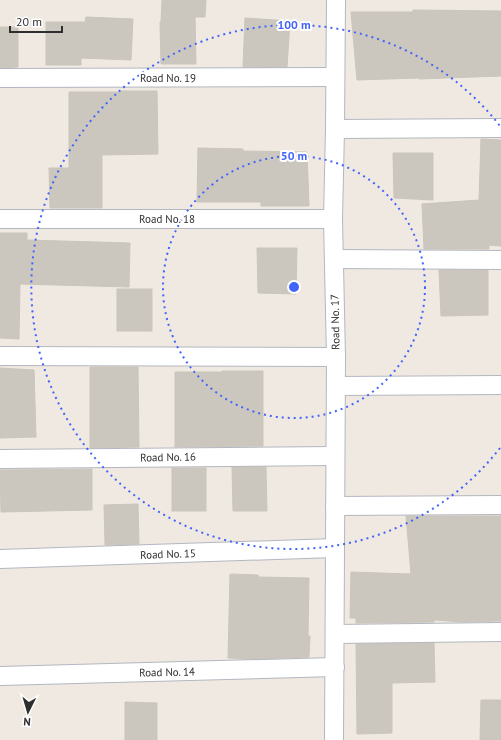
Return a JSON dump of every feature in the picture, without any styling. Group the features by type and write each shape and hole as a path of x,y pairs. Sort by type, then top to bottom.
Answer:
{"street":[{"name":"Road No. 17","path":"0,356 336,357 333,219 336,0"},
{"name":"Road No. 19","path":"0,78 335,77"},
{"path":"335,129 501,128"},
{"name":"Road No. 18","path":"0,219 333,219"},
{"path":"334,259 501,260"},
{"path":"334,740 336,357"},
{"path":"336,386 501,385"},
{"name":"Road No. 16","path":"0,459 335,456"},
{"path":"335,506 501,506"},
{"name":"Road No. 15","path":"0,559 335,548"},
{"path":"335,634 501,632"},
{"name":"Road No. 14","path":"0,676 335,667"}],"building":[{"path":"162,0 206,0 205,17 195,17 196,64 161,64 160,22"},
{"path":"413,10 501,11 501,76 357,80 351,12 413,12"},
{"path":"86,17 133,19 131,60 81,58 81,65 46,65 46,22 85,22"},
{"path":"245,18 290,21 287,67 243,67"},
{"path":"0,27 18,27 18,67 0,68"},
{"path":"157,91 158,154 102,155 102,208 50,208 49,168 69,168 69,92"},
{"path":"481,139 501,140 501,246 489,245 489,249 424,249 422,204 479,200"},
{"path":"198,148 243,149 243,151 307,152 309,206 261,206 261,202 197,202"},
{"path":"393,153 433,153 433,200 394,198"},
{"path":"0,233 27,233 27,240 130,243 129,287 20,284 19,339 0,338"},
{"path":"257,248 297,248 296,294 258,293"},
{"path":"439,270 488,270 488,315 441,316"},
{"path":"117,289 152,289 152,331 117,331"},
{"path":"90,367 138,367 139,447 90,448"},
{"path":"0,368 34,370 36,437 0,438"},
{"path":"263,371 263,446 175,447 175,372"},
{"path":"232,467 266,467 267,511 233,511"},
{"path":"172,468 206,468 206,511 172,511"},
{"path":"92,469 92,510 1,512 0,470"},
{"path":"138,504 139,544 105,545 104,505"},
{"path":"406,516 501,516 501,621 463,622 434,620 434,622 356,623 356,618 350,618 351,572 411,574"},
{"path":"230,574 258,575 258,577 309,578 309,657 255,659 228,658"},
{"path":"434,643 435,682 392,683 392,733 357,734 356,644"},
{"path":"481,700 501,700 501,740 480,740"},
{"path":"125,702 157,703 157,740 125,740"}]}
